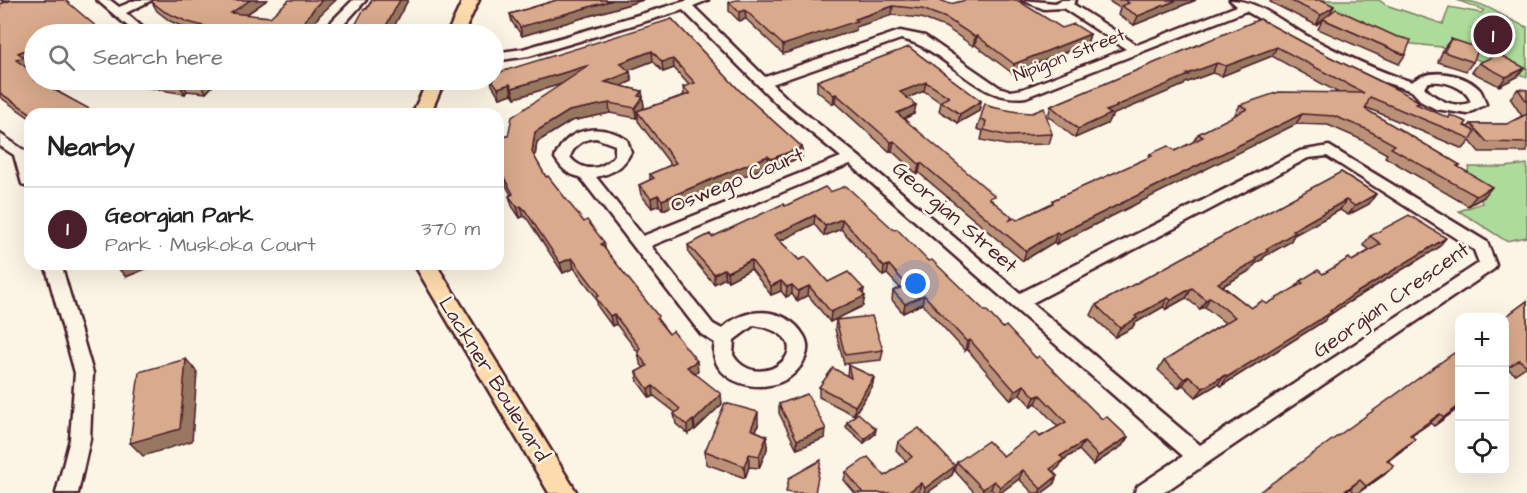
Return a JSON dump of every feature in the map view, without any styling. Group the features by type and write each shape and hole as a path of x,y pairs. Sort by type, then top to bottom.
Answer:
{"main road":[{"path":"460,24 471,0"},
{"path":"423,108 431,90"},
{"name":"Lackner Boulevard","path":"429,270 564,493"}],"street":[{"path":"103,0 132,24"},
{"path":"117,12 146,0"},
{"path":"336,24 360,0"},
{"path":"504,56 524,53 702,0"},
{"path":"1028,0 1047,6 1067,2 1134,49"},
{"path":"1241,3 1305,40 1389,79 1417,88"},
{"name":"Nipigon Street","path":"764,82 900,35 921,39 994,90 1010,95 1026,93 1241,3"},
{"name":"Georgian Street","path":"685,5 786,105 852,158 1200,458"},
{"path":"0,139 21,153 24,163"},
{"name":"Georgian Crescent","path":"1018,302 1305,154 1329,151 1481,246 1488,265 1200,458"},
{"name":"Oswego Court","path":"640,244 852,158"},
{"path":"585,173 707,329 724,340"},
{"path":"55,270 84,373 80,439 67,493"},
{"path":"1145,493 1200,458"}],"green space":[{"path":"1379,0 1386,5 1443,24 1449,7 1481,13 1484,10 1457,0 1485,6 1527,27 1527,77 1441,47 1412,44 1346,19 1306,1"},
{"path":"1527,164 1527,237 1506,241 1459,211 1482,203 1465,181 1469,167 1505,167"}],"building":[{"path":"12,0 65,0 93,24 24,24 24,50 18,53 24,57 16,60 24,66 24,90 54,90 88,108 24,109 0,93 0,4"},
{"path":"153,0 250,0 231,13 270,17 289,0 322,0 302,24 196,24 165,12 152,2"},
{"path":"372,0 400,0 387,24 356,24 364,9 367,9"},
{"path":"557,0 613,0 520,27 510,14"},
{"path":"736,0 940,0 950,4 966,0 1017,0 1062,28 1074,24 1090,34 1014,64 977,36 975,37 946,18 922,9 893,6 855,19 857,21 783,45 745,10 739,12 729,2"},
{"path":"1125,0 1177,0 1138,16 1121,6 1129,3"},
{"path":"1289,0 1322,0 1334,6 1321,15"},
{"path":"1336,9 1395,36 1411,40 1405,55 1323,19"},
{"path":"672,19 739,90 802,147 771,159 768,156 662,200 658,195 651,198 639,185 654,178 650,174 676,163 637,111 690,94 683,87 695,83 673,59 662,62 652,51 620,63 630,72 605,82 642,91 638,96 643,97 635,108 609,103 569,111 535,132 532,152 546,177 548,176 584,222 587,220 604,242 601,244 658,316 657,319 669,334 673,331 697,361 687,367 721,394 687,425 674,414 680,409 653,386 648,389 636,372 647,366 638,353 640,348 614,314 610,316 595,297 599,296 596,290 572,258 560,263 525,210 521,206 517,207 509,196 513,194 504,178 504,136 508,136 512,117 590,65 512,88 510,84 504,86 504,71"},
{"path":"1260,19 1420,102 1416,104 1449,118 1450,115 1467,122 1464,126 1475,131 1471,139 1370,97 1365,109 1460,165 1457,166 1492,187 1476,196 1391,148 1395,145 1366,129 1334,116 1302,114 1059,234 1057,232 1026,251 894,141 891,142 836,94 834,95 817,81 909,47 981,101 960,114 941,101 949,97 926,82 900,92 916,105 897,113 995,196 989,198 1012,217 1010,220 1014,218 1017,220 1053,203 1053,200 1152,156 1150,154 1168,146 1175,151 1203,137 1198,134 1247,109 1240,105 1279,92 1364,93 1277,47 1226,66 1217,63 1187,74 1189,75 1106,111 1111,114 1078,129 1051,106"},
{"path":"1451,39 1479,48 1473,62 1444,52"},
{"path":"1498,54 1525,68 1506,77 1479,63"},
{"path":"1518,89 1527,90 1527,102"},
{"path":"985,103 991,107 1018,112 1032,113 1044,108 1052,134 1008,136 984,130 986,121 980,120"},
{"path":"1527,114 1527,143 1487,142 1471,124 1507,124"},
{"path":"1341,172 1376,194 1355,206 1346,200 1293,230 1296,232 1266,249 1268,251 1255,258 1257,260 1218,283 1251,308 1262,301 1267,304 1303,283 1300,281 1318,270 1323,274 1349,258 1352,261 1381,244 1370,236 1409,215 1446,238 1227,377 1225,375 1203,388 1189,376 1184,379 1164,361 1235,317 1210,297 1206,300 1192,288 1135,316 1137,318 1120,328 1096,305"},
{"path":"846,186 894,230 897,229 928,261 932,260 1003,328 1006,326 1036,358 1039,356 1102,419 1106,416 1128,437 1098,456 1084,442 1060,456 1064,459 1050,469 1057,476 1041,489 1023,470 1000,487 994,481 983,489 957,462 988,441 1003,456 1036,432 1040,437 1066,422 1040,395 1035,397 1024,385 1015,391 970,340 967,342 924,295 905,304 893,291 907,285 889,265 884,267 842,219 825,226 815,215 774,235 799,260 806,257 828,282 848,272 864,289 860,291 865,296 831,312 809,286 798,291 792,285 787,287 781,281 771,286 751,260 727,272 724,269 714,274 688,245 710,234 712,237 825,187 830,192"},
{"path":"1527,301 1526,365 1519,360 1509,367 1509,314"},
{"path":"872,316 883,350 845,355 836,320"},
{"path":"1455,354 1455,409 1444,417 1440,414 1410,435 1415,439 1387,460 1394,466 1366,486 1360,480 1342,493 1258,493"},
{"path":"186,359 180,429 130,443 139,372"},
{"path":"848,365 874,377 855,406 819,387 833,368 851,378"},
{"path":"807,394 826,429 797,440 779,404"},
{"path":"725,403 758,412 751,429 767,436 759,456 749,454 744,466 705,451"},
{"path":"858,413 876,429 865,439 847,422"},
{"path":"919,428 955,466 925,488 921,483 907,493 863,493 846,472 868,457 885,476 912,457 898,442"},
{"path":"821,460 815,493 786,492 789,478"}],"place":[{"name":"Georgian Park","path":"1493,35"}]}
